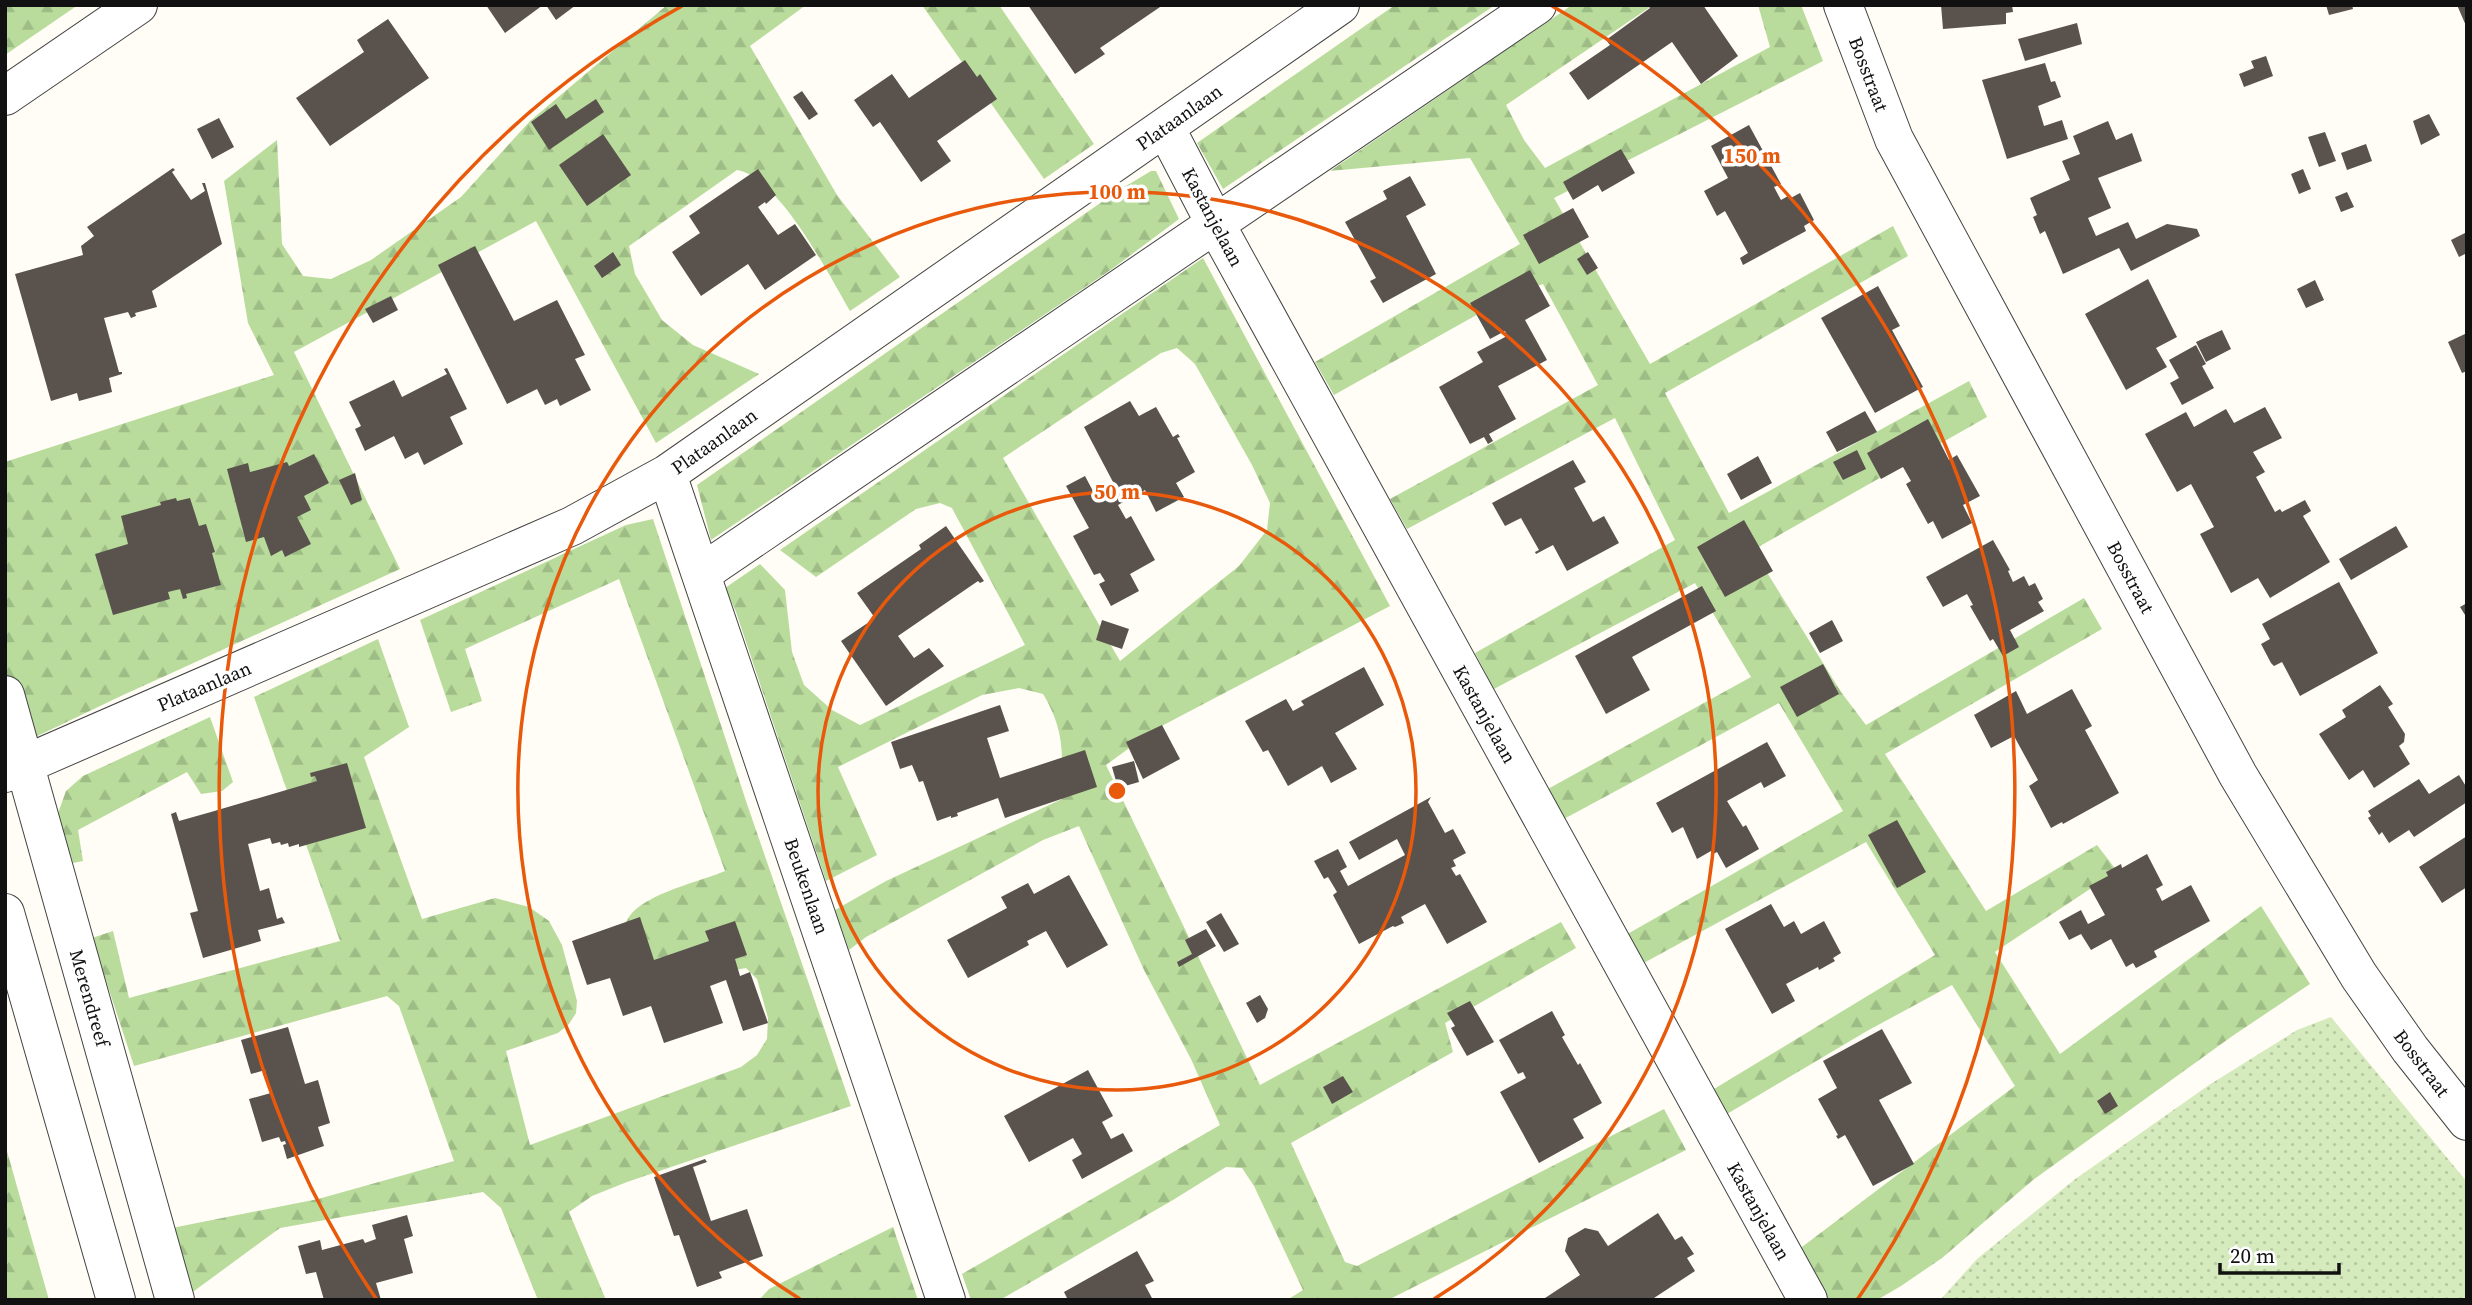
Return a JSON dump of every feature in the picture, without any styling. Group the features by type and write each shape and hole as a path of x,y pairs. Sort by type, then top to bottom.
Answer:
{"street":[{"path":"5,96 138,5"},
{"name":"Plataanlaan","path":"15,769 572,526 667,474 1340,5"},
{"path":"702,573 1537,5"},
{"name":"Bosstraat","path":"1843,5 1894,139 2238,775 2359,976 2410,1049 2467,1121"},
{"name":"Kastanjelaan","path":"1165,127 1216,225 1808,1300"},
{"name":"Beukenlaan","path":"667,474 946,1300"},
{"name":"Merendreef","path":"5,695 15,769 175,1300"},
{"path":"5,913 116,1300"}],"green space":[{"path":"5,5 78,5 5,55"},
{"path":"667,5 806,5 750,46 837,195 900,277 850,311 816,252 786,208 753,177 737,170 629,246 635,274 662,320 693,345 759,374 656,443 536,221 294,352 400,569 27,741 5,733 5,462 274,375 248,323 224,181 277,140 282,244 303,276 331,279 371,260 461,197 530,121"},
{"path":"922,5 999,5 1094,144 1044,179"},
{"path":"1395,5 1495,5 1223,189 1197,143"},
{"path":"1572,5 1653,5 1506,105 1524,140 1545,168 1770,47 1758,5 1801,5 1823,61 1554,198 1650,364 1893,226 1908,256 1665,393 1729,513 1969,381 1987,417 1753,550 1841,692 1866,725 2084,598 2102,629 1885,754 1986,911 2097,845 2117,871 1995,952 2060,1054 2261,906 2310,984 2231,1037 2033,1180 1942,1258 1877,1300 1819,1300 1794,1253 2015,1086 1952,985 1867,1031 1722,1117 1709,1092 1935,955 1866,842 1640,965 1624,936 1843,811 1779,703 1562,820 1546,790 1751,677 1695,583 1494,689 1475,653 1675,540 1615,418 1407,529 1390,499 1598,385 1543,284 1512,295 1334,395 1315,362 1520,244 1470,158 1330,171"},
{"path":"1151,171 1156,171 1179,219 1112,269 711,540 697,485 1116,192"},
{"path":"1203,258 1390,606 1154,730 1106,765 1260,1085 1561,922 1576,948 1445,1023 1453,1052 1291,1143 1345,1262 1357,1266 1664,1109 1686,1150 1388,1300 1287,1300 1303,1290 1254,1186 1242,1168 1226,1167 1000,1300 971,1300 962,1274 1220,1125 1191,1059 1144,970 1079,826 1043,840 866,937 849,950 835,910 886,881 1062,799 1059,733 1056,720 1043,694 1019,688 982,695 838,767 877,855 826,881 736,612 725,588 760,564 785,590 792,652 804,685 832,710 860,725 1025,645 952,508 940,503 916,509 816,577 780,550","holes":["1177,348 1195,364 1252,465 1270,503 1267,530 1239,566 1120,661 1003,458 1161,353"]},
{"path":"653,519 851,1106 627,1182 592,1196 569,1212 606,1300 538,1300 501,1208 483,1192 280,1228 190,1294 172,1228 318,1199 454,1161 399,1006 387,996 134,1066 92,938 113,931 129,998 340,941 254,697 378,639 409,727 364,757 422,919 495,898 529,907 549,921 562,945 577,1001 576,1013 569,1024 558,1033 506,1051 530,1145 741,1067 757,1055 767,1039 768,1018 757,979 746,968 659,981 626,924 631,914 654,898 725,871 619,579 465,649 482,701 451,712 420,620 626,525"},
{"path":"210,717 233,782 222,791 201,794 187,772 78,830 83,861 73,863 57,816 66,791 83,776"},
{"path":"2331,1017 2467,1182 2467,1300 1940,1300 1977,1259 2074,1180 2209,1085 2297,1030"},
{"path":"5,1144 49,1300 5,1300"},
{"path":"893,1227 918,1300 759,1300 769,1289"}],"building":[{"path":"486,5 543,5 505,33"},
{"path":"546,5 576,5 556,20"},
{"path":"1028,5 1163,5 1100,48 1105,54 1075,74"},
{"path":"1648,5 1703,5 1738,56 1701,84 1672,42 1588,100 1569,73 1610,45 1606,40 1650,8"},
{"path":"1941,5 2012,5 2013,12 2006,13 2006,24 1943,29"},
{"path":"2326,5 2352,5 2353,9 2329,15"},
{"path":"2457,5 2467,5 2467,28"},
{"path":"388,19 429,78 330,146 296,98 364,52 357,40"},
{"path":"2077,23 2082,44 2025,61 2018,39"},
{"path":"2266,56 2273,76 2244,87 2239,74 2254,68 2251,61"},
{"path":"965,60 977,77 980,74 997,99 937,141 951,161 921,182 880,122 873,127 854,100 892,74 909,98"},
{"path":"2045,63 2051,82 2055,81 2061,97 2038,106 2044,126 2062,120 2068,139 2007,159 1982,80"},
{"path":"802,91 818,114 809,120 793,97"},
{"path":"596,99 604,112 549,150 531,122 556,104 566,119"},
{"path":"2429,114 2440,135 2421,145 2413,121"},
{"path":"219,118 234,147 212,159 197,129"},
{"path":"2108,121 2116,140 2132,133 2142,161 2098,178 2111,208 2088,218 2096,236 2128,222 2136,239 2167,224 2197,229 2200,236 2131,271 2119,248 2063,274 2045,231 2040,234 2033,217 2037,215 2030,198 2070,180 2062,161 2080,154 2073,136"},
{"path":"1749,125 1781,184 1774,187 1781,200 1800,193 1814,220 1804,226 1806,231 1743,265 1740,258 1748,253 1725,211 1717,216 1704,191 1728,178 1711,146"},
{"path":"2325,132 2336,161 2319,167 2308,137"},
{"path":"603,134 631,175 587,206 559,165"},
{"path":"2366,144 2372,161 2347,170 2341,153"},
{"path":"1621,149 1635,173 1602,192 1598,185 1573,200 1563,182"},
{"path":"173,168 175,170 172,172 191,200 205,191 202,183 205,183 222,244 152,291 157,307 135,313 136,316 131,318 128,312 104,318 119,372 122,372 109,378 112,392 79,401 77,393 51,401 15,274 83,255 81,246 94,236 87,227"},
{"path":"758,169 776,195 758,207 778,235 795,224 816,255 765,290 748,264 701,296 672,252 700,233 689,216"},
{"path":"2303,169 2311,189 2299,194 2291,174"},
{"path":"1410,176 1426,205 1406,216 1436,274 1383,303 1370,281 1376,278 1345,222 1387,199 1383,191"},
{"path":"2347,192 2354,207 2341,212 2335,197"},
{"path":"1573,208 1589,237 1539,264 1523,235"},
{"path":"2467,232 2467,253 2459,257 2451,240"},
{"path":"475,246 514,321 557,300 585,355 575,359 591,390 560,406 557,399 545,405 537,389 507,404 438,265"},
{"path":"613,252 621,265 602,278 594,266"},
{"path":"1588,252 1598,268 1587,275 1577,259"},
{"path":"1530,270 1550,306 1525,320 1547,360 1498,386 1516,419 1489,434 1493,441 1488,444 1484,437 1470,444 1439,387 1483,362 1477,352 1507,336 1505,331 1490,339 1470,303"},
{"path":"2148,279 2177,337 2156,348 2167,367 2126,390 2085,314"},
{"path":"2315,280 2324,300 2306,308 2297,289"},
{"path":"1878,286 1900,326 1892,330 1923,387 1875,413 1821,318"},
{"path":"391,296 398,310 373,323 365,309"},
{"path":"2222,330 2231,349 2206,362 2196,342"},
{"path":"2467,333 2467,371 2462,373 2448,342"},
{"path":"2196,345 2206,364 2202,366 2214,388 2182,405 2170,383 2179,378 2169,360"},
{"path":"447,368 467,409 450,417 463,444 424,465 418,452 405,459 394,436 365,451 355,429 361,426 349,402 394,380 402,397 447,374 444,369"},
{"path":"1130,401 1139,416 1156,407 1173,437 1178,434 1180,437 1177,438 1195,472 1176,483 1184,497 1156,512 1145,490 1118,505 1126,519 1131,516 1155,560 1130,574 1139,591 1111,606 1099,584 1105,581 1100,573 1094,575 1073,536 1089,528 1066,486 1085,476 1094,493 1113,482 1084,427"},
{"path":"2265,407 2282,438 2253,452 2265,472 2256,477 2275,512 2280,509 2282,512 2305,500 2311,511 2303,516 2330,562 2270,598 2258,578 2231,593 2200,534 2214,527 2191,484 2177,492 2145,434 2186,412 2194,427 2226,409 2234,423"},
{"path":"1865,411 1877,432 1837,452 1826,432"},
{"path":"1928,419 1949,460 1957,455 1980,496 1963,505 1972,523 1942,539 1933,521 1928,524 1906,484 1911,481 1903,467 1881,479 1867,453"},
{"path":"1857,450 1866,469 1843,480 1833,462"},
{"path":"314,454 329,483 304,496 311,510 297,517 311,544 285,557 282,550 271,556 264,537 246,542 227,469 248,463 250,472 287,462 289,466"},
{"path":"1758,456 1772,483 1741,500 1727,474"},
{"path":"1573,460 1586,482 1574,488 1593,522 1604,516 1619,543 1567,571 1553,545 1536,554 1539,550 1521,518 1505,526 1492,503"},
{"path":"355,473 362,500 351,505 339,480"},
{"path":"176,498 177,501 190,498 199,526 206,524 221,585 186,594 187,598 183,599 180,589 168,592 170,599 113,615 95,554 128,544 121,516"},
{"path":"1744,520 1773,571 1725,597 1697,547"},
{"path":"946,526 984,581 978,581 898,636 914,658 929,648 944,666 886,706 841,641 875,618 857,593 921,549 919,545"},
{"path":"2396,526 2408,547 2351,580 2339,559"},
{"path":"1993,540 2010,570 2008,571 2013,582 2024,576 2029,586 2035,583 2043,599 2038,602 2044,611 2010,630 2019,647 2003,656 1993,639 1990,641 1970,606 1973,605 1967,594 1943,607 1926,577"},
{"path":"2339,582 2378,653 2300,696 2282,662 2274,666 2271,663 2261,644 2270,639 2262,624"},
{"path":"1702,586 1716,611 1632,657 1650,690 1606,714 1575,656"},
{"path":"2467,603 2467,618 2460,607"},
{"path":"1102,620 1129,629 1122,649 1096,640"},
{"path":"1832,620 1843,641 1820,653 1809,633"},
{"path":"1823,664 1839,694 1797,717 1780,687"},
{"path":"1364,667 1384,705 1335,733 1357,769 1331,783 1322,766 1288,786 1268,750 1263,752 1245,721 1286,699 1293,711 1304,705 1301,701"},
{"path":"2380,685 2393,704 2388,707 2405,734 2404,742 2399,746 2410,764 2374,788 2363,770 2349,780 2319,734 2346,717 2342,710"},
{"path":"2072,689 2092,726 2085,730 2119,793 2051,828 2029,786 2038,780 2014,736 1991,748 1974,715 2016,691 2027,714"},
{"path":"1000,705 1009,731 987,738 1000,778 1085,750 1097,787 1005,818 998,798 957,813 958,816 937,821 923,781 919,782 912,765 900,769 891,742"},
{"path":"1162,725 1180,759 1143,779 1126,742"},
{"path":"1767,742 1786,776 1764,788 1761,782 1727,801 1743,827 1746,825 1759,849 1726,868 1717,852 1713,854 1711,851 1697,859 1683,827 1672,833 1656,803"},
{"path":"1134,761 1139,782 1118,788 1112,767"},
{"path":"347,763 366,828 299,847 299,844 289,847 288,843 272,844 270,838 248,844 260,891 269,888 277,919 282,917 285,923 258,930 261,941 203,958 190,913 198,911 171,814 176,812 179,821 211,812 317,781 310,773"},
{"path":"2459,775 2467,788 2467,802 2414,837 2409,830 2389,843 2382,832 2379,835 2368,818 2371,816 2368,811 2419,779 2429,794"},
{"path":"1431,797 1428,802 1445,833 1453,829 1466,853 1453,860 1456,866 1451,868 1456,876 1460,874 1487,922 1447,944 1425,904 1401,917 1404,923 1359,944 1333,895 1337,892 1328,877 1324,879 1314,861 1338,849 1347,867 1340,871 1348,886 1405,855 1397,839 1359,860 1349,842"},
{"path":"1897,820 1926,872 1897,888 1868,835"},
{"path":"2467,836 2467,887 2442,903 2419,867"},
{"path":"2147,854 2163,885 2156,889 2162,901 2191,885 2210,921 2154,951 2157,957 2136,968 2133,963 2126,967 2111,939 2091,950 2081,934 2069,940 2059,922 2081,910 2088,924 2105,915 2089,886 2108,876 2106,872 2121,864 2122,868"},
{"path":"1069,875 1108,945 1067,968 1046,931 1027,941 1029,945 968,978 947,940 1007,908 1001,897 1028,883 1034,894"},
{"path":"1771,904 1784,927 1794,921 1801,934 1824,921 1841,953 1833,958 1835,961 1786,984 1795,1001 1772,1014 1725,929"},
{"path":"1221,913 1239,944 1224,952 1206,922"},
{"path":"640,917 654,960 709,941 705,931 735,921 747,955 735,959 740,976 750,972 768,1023 743,1031 726,980 710,986 723,1023 664,1043 651,1006 623,1016 610,978 587,985 572,941"},
{"path":"1206,929 1216,946 1179,967 1177,962 1192,954 1185,940"},
{"path":"1260,995 1268,1009 1265,1018 1257,1023 1246,1003"},
{"path":"1470,1001 1494,1042 1467,1056 1451,1028 1455,1026 1447,1013"},
{"path":"1552,1011 1565,1035 1562,1037 1602,1103 1573,1119 1584,1138 1539,1163 1500,1092 1526,1078 1523,1072 1518,1074 1499,1040"},
{"path":"288,1027 305,1084 318,1080 330,1123 318,1127 324,1146 287,1159 283,1145 286,1144 285,1141 281,1142 279,1137 262,1142 249,1099 271,1093 265,1070 251,1074 241,1040"},
{"path":"1882,1029 1912,1083 1879,1100 1914,1164 1873,1186 1845,1135 1838,1139 1836,1136 1838,1135 1818,1099 1837,1088 1823,1061"},
{"path":"1088,1070 1113,1116 1102,1122 1111,1139 1123,1133 1133,1151 1082,1179 1072,1160 1082,1154 1073,1138 1029,1162 1004,1116"},
{"path":"1343,1076 1353,1092 1332,1104 1323,1087"},
{"path":"2110,1092 2118,1106 2105,1114 2097,1101"},
{"path":"705,1159 707,1162 693,1167 711,1221 747,1209 763,1256 719,1272 722,1278 697,1287 679,1235 674,1236 654,1177"},
{"path":"1658,1213 1675,1240 1682,1236 1694,1254 1687,1258 1695,1271 1651,1300 1542,1300 1580,1275 1565,1251 1568,1238 1585,1228 1598,1231 1608,1246"},
{"path":"407,1215 413,1236 404,1239 413,1273 376,1283 381,1300 324,1300 316,1272 306,1274 298,1246 320,1240 322,1250 363,1239 365,1243 376,1239 372,1225"},
{"path":"1137,1251 1154,1281 1145,1285 1153,1300 1068,1300 1064,1292"}]}
